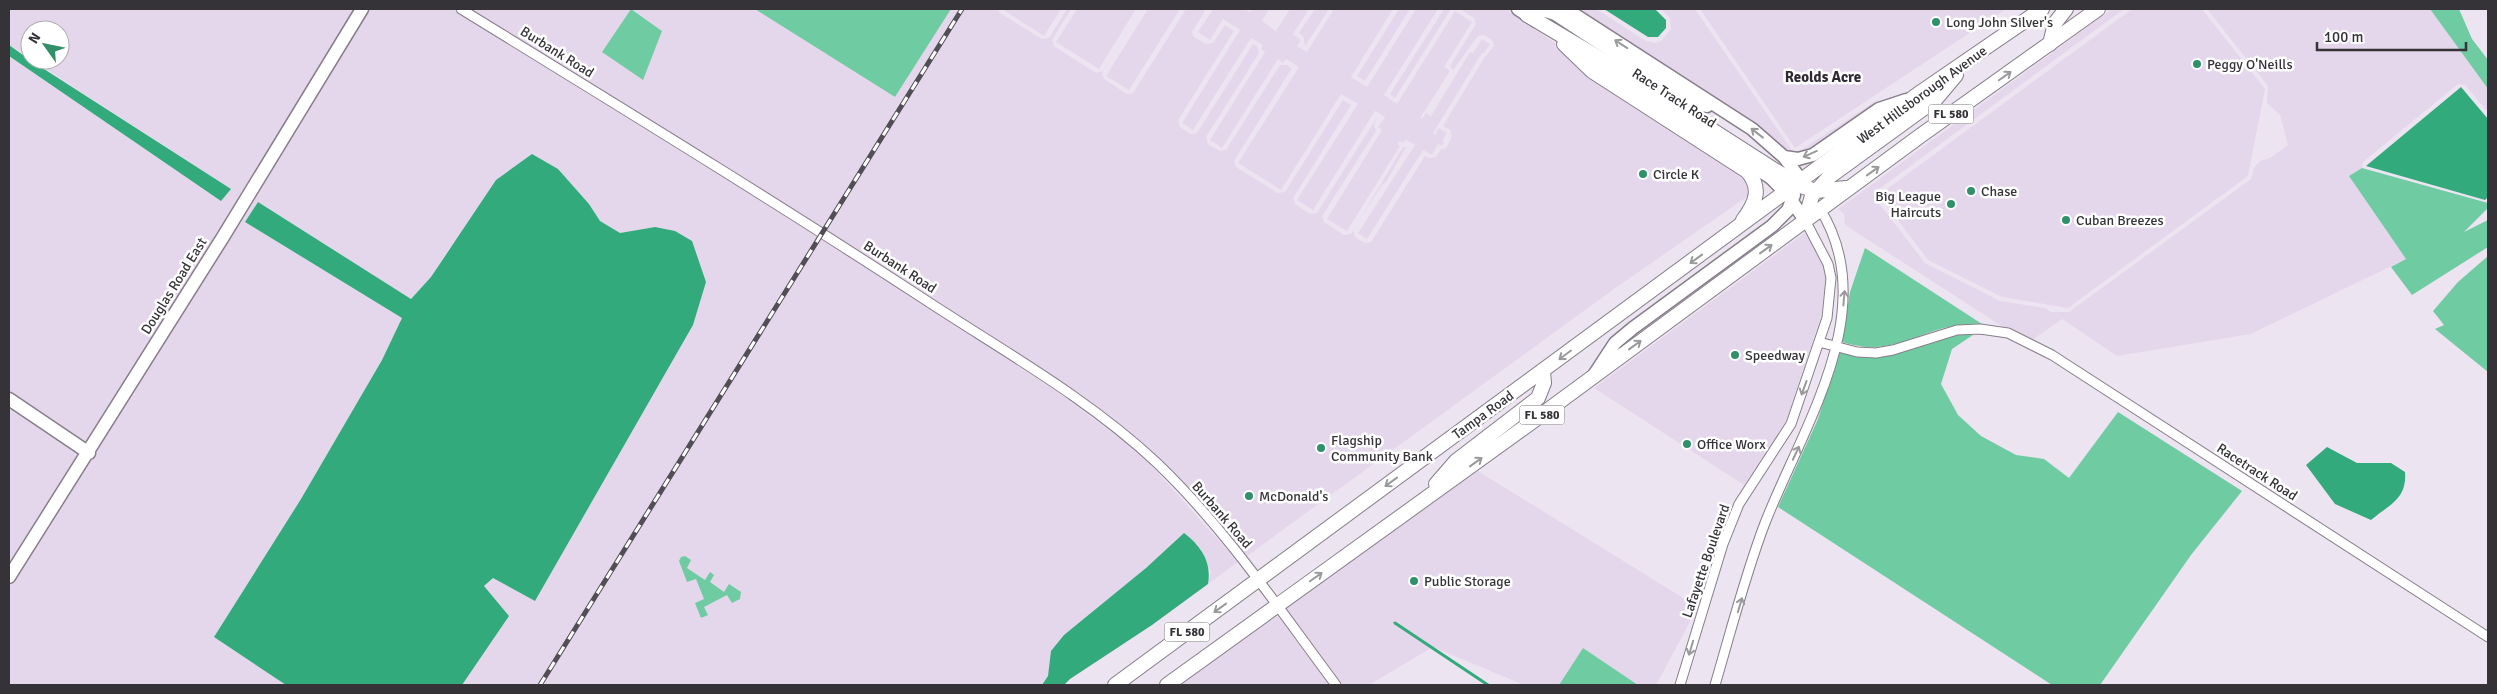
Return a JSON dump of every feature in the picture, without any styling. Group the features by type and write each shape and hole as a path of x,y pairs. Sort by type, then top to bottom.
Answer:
{"main road":[{"name":"Douglas Road East","path":"9,577 362,9"},
{"name":"Race Track Road","path":"1566,9 1752,129 1784,157 1800,189 1805,220"},
{"name":"West Hillsborough Avenue","path":"1800,189 1914,98 2042,9"},
{"path":"2050,44 2055,23 2066,9"},
{"name":"FL 580","path":"1168,685 1593,377 1820,209 2098,9"},
{"path":"1524,11 1546,11 1555,14 1685,99 1726,112"},
{"path":"1524,11 1606,62 1800,189 1827,192 1851,187"},
{"name":"Race Track Road","path":"1524,11 1564,44 1763,173 1800,189 1820,209"},
{"path":"1564,44 1592,71 1747,171 1757,186 1753,208 1735,230"},
{"path":"1593,377 1615,343 1772,226 1788,210 1800,189 1829,177 1935,100 1968,62"},
{"path":"1784,157 1798,159 1813,155 1879,109 1914,98"},
{"path":"1800,189 1805,220"},
{"name":"Tampa Road","path":"1115,685 1735,230 1800,189"},
{"path":"1423,500 1456,461 1538,398 1544,383 1543,372"},
{"path":"9,400 88,452"}],"street":[{"name":"Burbank Road","path":"461,9 852,252 1059,387 1156,463 1232,545 1336,685"},
{"path":"1715,685 1765,524 1812,417 1835,346 1842,313 1844,271 1833,230 1820,209"},
{"name":"Lafayette Boulevard","path":"1680,685 1723,544 1739,504 1791,424 1820,342 1830,299 1831,278 1822,249 1805,220"},
{"name":"Racetrack Road","path":"1835,346 1857,352 1876,353 1893,350 1957,330 1980,329 2008,333 2052,355 2488,637"},
{"path":"1820,342 1835,346"}],"shaded area":[{"path":"10,9 355,9 86,445 9,393 9,56 20,63 20,70 30,70 221,200 231,189 47,70 70,70 70,20 20,20 20,52 9,45"},
{"path":"368,9 451,9 850,256 1056,391 1121,439 1152,466 1238,562 1208,584 1211,571 1184,533 1146,568 1050,664 1048,677 1042,685 462,685 509,616 484,587 493,578 535,601 693,325 706,282 655,227 620,233 600,221 589,204 558,169 532,154 448,250 431,277 411,299 258,202 245,222 402,318 382,360 301,499 214,637 286,685 9,685 9,588 247,208"},
{"path":"471,9 631,9 602,52 662,31 632,9 755,9 895,97 951,9 998,9 1000,13 1042,39 1049,38 1067,9 1071,9 1052,40 1054,46 1096,73 1103,71 1142,9 1102,73 1104,79 1127,94 1133,93 1186,9 1201,9 1205,11 1192,32 1194,37 1206,44 1213,43 1225,25 1234,31 1178,120 1180,127 1191,134 1197,133 1253,44 1257,46 1259,53 1206,137 1208,144 1220,151 1226,150 1280,65 1287,65 1292,68 1234,161 1236,167 1278,193 1285,192 1343,100 1351,105 1293,198 1295,204 1310,214 1317,213 1377,117 1374,125 1376,131 1322,216 1324,222 1344,235 1351,234 1353,230 1355,237 1365,243 1371,242 1425,156 1430,158 1436,157 1441,149 1446,148 1452,136 1450,130 1443,126 1484,58 1494,46 1492,40 1484,35 1478,36 1453,70 1450,66 1476,24 1474,18 1460,9 1506,9 1743,175 1749,180 1751,194 1614,289 1247,556 1160,459 1062,383 855,248"},
{"path":"631,9 662,31 643,80 602,52"},
{"path":"755,9 951,9 895,97"},
{"path":"1002,9 1061,9 1044,36"},
{"path":"1077,9 1136,9 1099,69 1056,42"},
{"path":"1148,9 1180,9 1129,90 1106,76"},
{"path":"1209,9 1244,9 1250,12 1252,9 1269,9 1262,21 1276,31 1290,9 1309,9 1293,34 1301,40 1297,46 1307,52 1334,9 1393,9 1351,77 1367,87 1416,9 1438,9 1384,95 1397,104 1455,11 1472,22 1444,67 1450,71 1420,118 1422,119 1426,113 1431,116 1470,52 1473,53 1482,39 1490,44 1482,53 1433,133 1435,135 1439,128 1447,133 1442,146 1438,144 1432,155 1423,150 1367,239 1358,233 1415,145 1406,140 1403,143 1399,141 1397,144 1400,146 1347,231 1327,219 1382,130 1378,127 1385,117 1375,111 1313,210 1297,200 1358,104 1341,94 1281,190 1238,163 1299,67 1286,59 1283,63 1278,59 1222,148 1210,140 1265,52 1261,49 1263,45 1251,38 1193,130 1182,123 1240,30 1223,19 1210,40 1198,32 1212,11"},
{"path":"1315,9 1329,9 1305,46 1303,36 1299,33"},
{"path":"1399,9 1410,9 1365,81 1357,76"},
{"path":"1444,9 1451,9 1395,98 1390,94"},
{"path":"1575,9 1596,9 1646,41 1655,43 1661,41 1671,29 1670,18 1661,9 1695,9 1793,152 1798,152 1888,93 1810,150 1797,153 1788,152"},
{"path":"1604,9 1655,9 1666,20 1666,28 1658,37 1648,37"},
{"path":"1700,9 2006,9 1795,148"},
{"path":"2112,9 2124,9 1875,192 1875,198 1925,263 2000,301 2045,308 2051,312 2069,312 2251,179 2254,168 2260,161 2270,158 2288,145 2280,115 2267,103 2268,86 2207,9 2430,9 2488,90 2488,112 2465,85 2458,84 2363,162 2362,168 2349,176 2406,259 2251,334 2117,356 2062,319 2028,343 1845,225 1844,214 1838,209"},
{"path":"2132,9 2202,9 2265,89 2248,176 2068,308 2002,297 1928,260 1879,195"},
{"path":"2430,9 2459,9 2472,39 2488,60 2488,89"},
{"path":"9,45 20,53 20,64 9,56"},
{"path":"29,70 46,70 231,189 221,201"},
{"path":"2461,87 2488,119 2488,197 2485,200 2366,166"},
{"path":"1403,147 1408,147 1405,149 1386,182 1382,185 1358,222"},
{"path":"532,154 558,169 589,204 600,221 620,233 655,227 675,231 692,241 706,282 693,325 535,601 493,578 484,586 509,616 462,685 286,685 214,637 301,499 382,360 402,318 245,222 258,202 411,299 431,277 496,180"},
{"path":"2362,168 2488,203 2488,208 2464,232 2488,220 2488,247 2412,295 2391,267 2406,259 2349,176"},
{"path":"1806,232 1823,265 1826,278 1821,316 1786,421 1744,485 1594,388"},
{"path":"1865,248 1982,324 1953,326 1903,342 1876,347 1863,347 1842,342 1850,292"},
{"path":"2488,256 2488,372 2435,329 2444,325 2433,311 2458,282"},
{"path":"1958,335 1973,335 1952,349 1941,384 1958,415 1981,436 2016,455 2044,459 2069,478 2118,412 2242,491 2191,555 2100,685 2052,685 1778,507 1818,419 1839,352 1872,357 1900,353"},
{"path":"9,406 81,454 9,566"},
{"path":"2327,447 2357,463 2391,463 2405,472 2405,481 2400,495 2391,505 2371,520 2335,504 2306,465"},
{"path":"1478,471 1698,607 1656,685 1638,685 1583,648 1559,685 1524,685 1433,647 1369,685 1343,685 1284,607"},
{"path":"1184,533 1204,555 1209,576 1208,584 1064,685 1042,685 1048,676 1051,651 1064,635 1146,568"},
{"path":"685,556 691,560 687,568 705,580 710,572 714,575 710,582 724,592 729,584 741,592 740,599 732,603 727,595 704,607 708,615 701,618 695,603 704,599 696,579 687,582 679,561 681,557"},
{"path":"1276,614 1330,685 1180,685"},
{"path":"1583,648 1638,685 1559,685"}],"waterway":[{"path":"1395,623 1488,685"}],"railway":[{"path":"540,685 962,9"}],"place":[{"name":"Long John Silver's","path":"1936,22"},
{"name":"Peggy O'Neills","path":"2197,64"},
{"name":"Circle K","path":"1643,174"},
{"name":"Chase","path":"1971,191"},
{"name":"Big League Haircuts","path":"1951,204"},
{"name":"Cuban Breezes","path":"2066,220"},
{"name":"Speedway","path":"1735,355"},
{"name":"Office Worx","path":"1687,444"},
{"name":"Flagship Community Bank","path":"1321,448"},
{"name":"McDonald's","path":"1249,496"},
{"name":"Public Storage","path":"1414,581"}],"district":[{"name":"Reolds Acre","path":"1823,77"}]}
